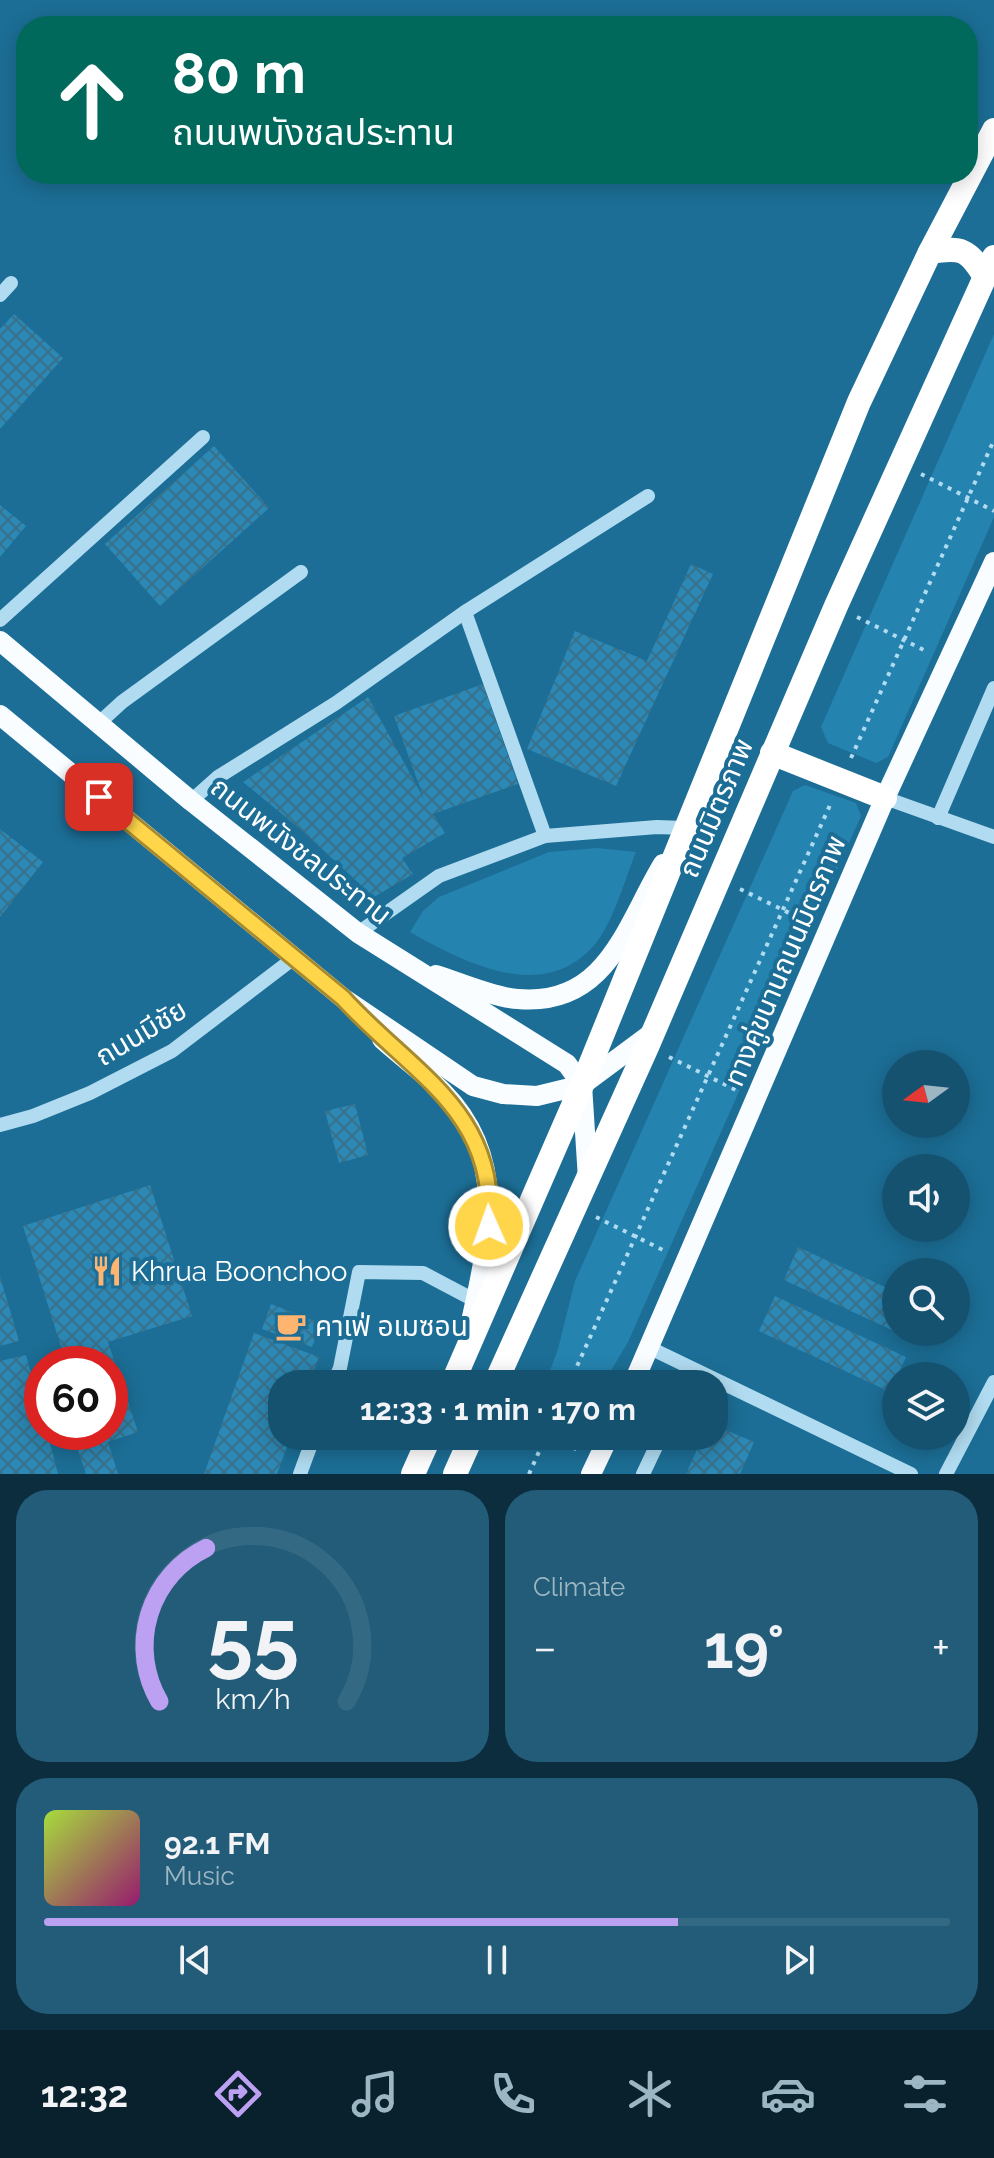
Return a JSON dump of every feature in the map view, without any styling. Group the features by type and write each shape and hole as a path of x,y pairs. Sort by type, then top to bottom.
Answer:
{"highway":[{"name":"ถนนมิตรภาพ","path":"978,160 994,130"},
{"name":"ถนนมิตรภาพ","path":"458,1370 582,1085 859,402 966,184"},
{"path":"930,252 955,248 990,267"},
{"name":"ถนนมิตรภาพ","path":"501,1370 650,1040 836,606 990,267"},
{"path":"772,753 885,798"},
{"path":"413,1474 424,1450"},
{"path":"455,1474 466,1450"}],"main road":[{"name":"ทางคู่ขนานถนนมิตรภาพ","path":"640,1370 885,798 994,562"},
{"name":"ถนนพนังชลประทาน","path":"0,641 191,801 358,933 567,1064 582,1085"},
{"path":"0,716 343,998 473,1086 503,1094 537,1096 582,1085 650,1040"},
{"path":"409,967 517,999 550,997 582,986 608,964 685,828"},
{"path":"343,998 373,1031 444,1093 465,1121 484,1162 490,1203 487,1249 462,1361"},
{"path":"582,1085 588,1179"}],"street":[{"path":"0,295 11,283"},
{"path":"0,620 203,437"},
{"path":"191,801 218,777 336,703 465,612 648,496"},
{"path":"98,724 122,702 301,572"},
{"path":"465,612 545,836"},
{"path":"938,818 994,688"},
{"path":"885,798 994,837"},
{"path":"358,933 439,876 545,836 657,827 685,828"},
{"name":"ถนนมีชัย","path":"0,1125 90,1093 172,1051 294,958"},
{"path":"339,1370 359,1272 423,1273 476,1301"},
{"path":"650,1348 692,1370"},
{"path":"946,1474 994,1382"},
{"path":"728,1387 911,1474"},
{"path":"300,1474 309,1450"},
{"path":"643,1474 654,1450"}],"path":[{"path":"575,1370 994,440"},
{"path":"900,464 994,511"},
{"path":"836,606 948,662"},
{"path":"718,879 828,931"},
{"path":"650,1040 708,1076 757,1099"},
{"path":"575,1206 687,1261"},
{"path":"529,1474 540,1450"},
{"path":"569,1450 595,1466"}],"shaded area":[{"path":"994,334 994,517 888,757 876,763 828,743 821,727"},
{"path":"805,785 856,803 861,816 628,1342 611,1370 550,1370 575,1281 793,791"},
{"path":"597,848 636,852 603,933 576,962 553,972 529,975 504,972 455,956 410,932 423,911 439,897 549,852"}],"building":[{"path":"14,314 63,358 0,429 0,329"},
{"path":"214,446 269,508 160,606 105,544"},
{"path":"0,505 26,526 0,557"},
{"path":"691,564 713,574 616,786 527,749 575,631 647,661"},
{"path":"483,684 518,784 433,814 445,833 402,858 413,874 374,897 243,782 368,697 424,799 394,716"},
{"path":"0,829 43,862 0,917"},
{"path":"355,1104 368,1155 339,1163 325,1111"},
{"name":"Khrua Boonchoo","path":"150,1185 192,1316 108,1342 109,1346 61,1346 23,1226"},
{"path":"798,1247 882,1286 882,1326 784,1280"},
{"path":"0,1276 19,1341 0,1346"},
{"path":"775,1296 906,1357 904,1362 882,1362 882,1388 759,1331"},
{"name":"คาเฟ่ อเมซอน","path":"271,1304 321,1323 312,1347 262,1329"},
{"path":"254,1333 319,1357 314,1370 268,1370 268,1450 286,1450 277,1474 204,1474"},
{"path":"24,1355 24,1450 52,1450 58,1474 0,1474 0,1361"},
{"name":"Khrua Boonchoo","path":"128,1402 138,1432 128,1435"},
{"path":"728,1431 754,1442 740,1474 686,1474 697,1450 728,1450"},
{"name":"Khrua Boonchoo","path":"78,1450 110,1450 118,1474 86,1474"}],"place":[{"name":"Khrua Boonchoo","path":"107,1271"},
{"name":"คาเฟ่ อเมซอน","path":"291,1326"}],"route":[{"path":"99,797 343,998 373,1031 444,1093 465,1121 484,1162 490,1203 489,1226"}]}
